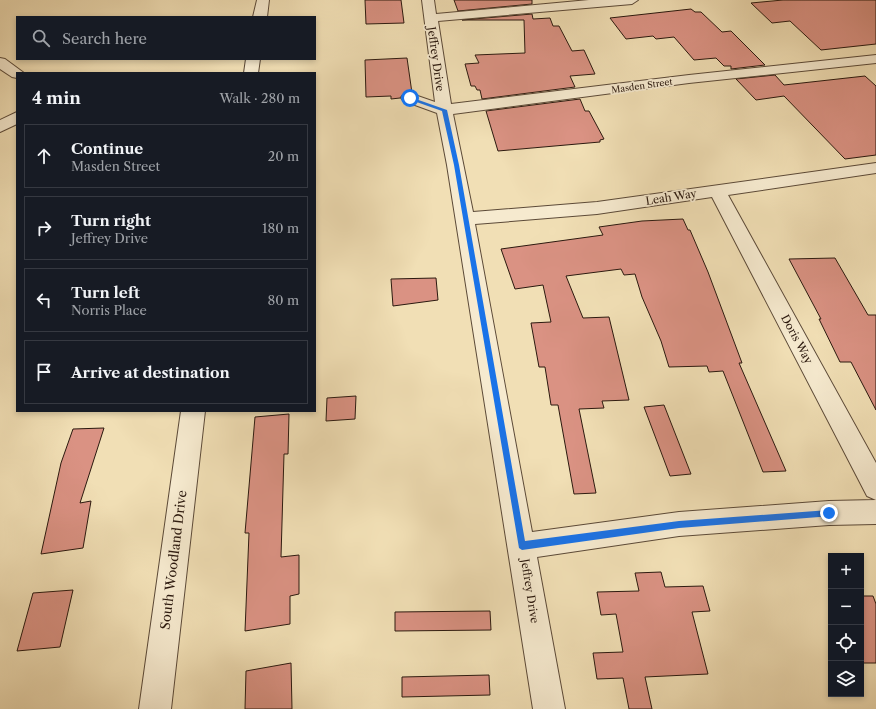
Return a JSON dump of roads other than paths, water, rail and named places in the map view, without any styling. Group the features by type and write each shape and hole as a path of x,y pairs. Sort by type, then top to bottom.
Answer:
{"street":[{"path":"260,16 263,0"},
{"path":"429,9 632,0"},
{"name":"Jeffrey Drive","path":"429,9 444,110 466,219 549,709"},
{"name":"Masden Street","path":"410,98 444,110 689,79 876,59"},
{"path":"251,72 253,60"},
{"path":"0,62 16,73"},
{"path":"0,127 16,118"},
{"name":"Leah Way","path":"466,219 597,208 876,168"},
{"name":"Doris Way","path":"717,190 876,488"},
{"name":"South Woodland Drive","path":"155,709 193,412"},
{"path":"522,546 679,524 829,513 876,512"}]}
